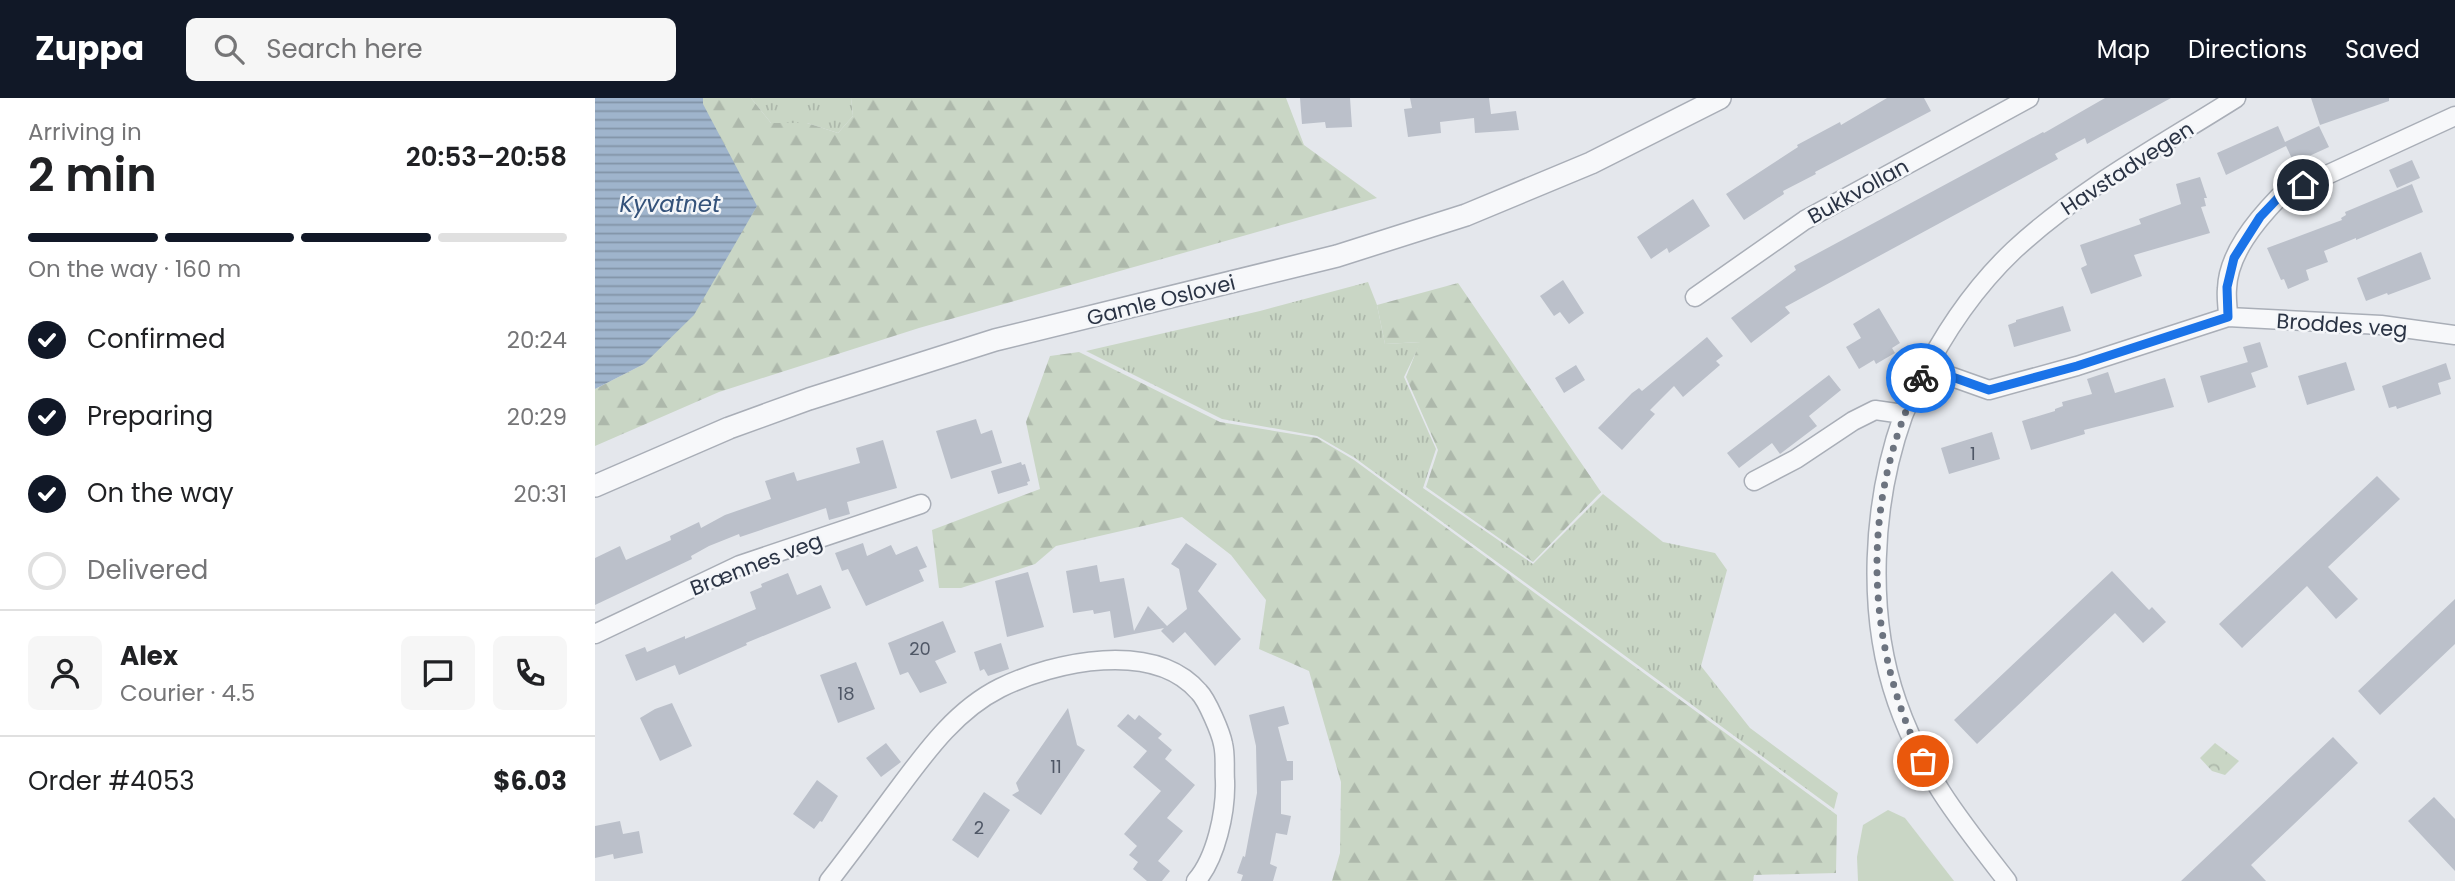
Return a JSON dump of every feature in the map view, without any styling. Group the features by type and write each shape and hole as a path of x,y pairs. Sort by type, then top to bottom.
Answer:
{"street":[{"name":"Gamle Oslovei","path":"595,486 729,428 809,399 995,340 1337,256 1466,215 1591,163 1720,98"},
{"name":"Bukkvollan","path":"1695,296 1805,220 2029,98"},
{"name":"Havstadvegen","path":"2007,881 1934,784 1897,702 1891,678 1879,624 1877,546 1885,479 1903,414 1961,311 2013,251 2074,200 2236,98"},
{"path":"2228,317 2227,287 2234,258 2260,217 2279,197 2455,116"},
{"name":"Broddes veg","path":"1927,368 1989,390 2077,366 2228,317 2381,325 2455,335"},
{"path":"1754,481 1875,410 1903,414"},
{"name":"Brænnes veg","path":"595,634 740,565 921,504"},
{"path":"829,881 922,756 956,718 998,689 1039,671 1087,662 1142,660 1183,676 1201,694 1223,744 1226,806 1206,870 1196,881"}],"green space":[{"path":"703,98 751,98 771,123 807,123 838,133 853,116 851,98 1286,98 1304,145 1377,198 919,328 719,392 595,446 595,389 644,364"},
{"path":"751,98 851,98 853,116 838,133 807,123 771,123"},
{"path":"1368,282 1377,305 1385,344 1421,342 1404,377 1436,449 1423,488 1533,564 1603,494 1663,542 1715,553 1727,570 1701,666 1750,728 1838,793 1834,809 1355,458 1317,436 1222,419 1086,351 1260,311"},
{"path":"1458,283 1601,492 1533,562 1426,487 1438,450 1406,377 1420,342 1385,344 1377,305"},
{"path":"1079,352 1220,422 1317,438 1354,460 1837,815 1836,873 1754,875 1753,881 1332,881 1340,853 1341,782 1309,671 1259,649 1266,600 1231,555 1182,517 1056,546 1035,564 961,588 939,588 932,530 1040,489 1026,422 1050,356"},
{"path":"2215,743 2239,761 2225,775 2212,771 2200,758"},
{"path":"1888,810 1905,818 1954,881 1858,881 1857,857 1863,825"}],"water":[{"name":"Kyvatnet","path":"595,98 703,98 703,104 757,206 694,315 644,364 595,389"}],"building":[{"path":"1300,98 1350,98 1352,127 1326,128 1325,122 1302,124"},
{"path":"1410,98 1489,98 1491,114 1516,111 1519,130 1475,133 1474,118 1440,122 1441,133 1408,137 1404,109 1412,108"},
{"path":"1887,98 1924,98 1931,111 1815,172 1816,174 1783,191 1784,194 1744,220 1726,194 1798,147 1797,145 1840,122 1841,125"},
{"path":"2105,98 2171,98 2087,144 2085,138 2055,154 2058,159 1785,307 1790,313 1751,343 1731,318 1796,270 1794,266"},
{"path":"2311,98 2389,98 2389,101 2320,125"},
{"path":"2278,126 2285,142 2319,126 2329,147 2294,163 2286,146 2226,175 2217,153"},
{"path":"2412,160 2420,178 2397,188 2389,170"},
{"path":"2200,177 2207,198 2204,198 2206,206 2201,207 2210,233 2134,255 2142,276 2091,294 2081,268 2087,265 2080,245 2141,224 2139,219 2181,204 2176,184"},
{"path":"2412,184 2423,212 2324,251 2328,262 2306,270 2309,280 2288,289 2284,279 2281,280 2267,248 2342,220 2345,212"},
{"path":"1693,199 1710,226 1669,253 1667,248 1651,259 1637,237"},
{"path":"2421,252 2431,279 2366,301 2357,278"},
{"path":"1563,280 1584,313 1569,324 1560,312 1554,316 1540,296"},
{"path":"2063,306 2071,331 2014,347 2008,325 2016,320"},
{"path":"1879,308 1900,343 1892,348 1895,353 1876,364 1874,360 1859,369 1846,347 1861,338 1853,324"},
{"path":"1707,337 1723,356 1716,361 1720,365 1683,397 1674,386 1650,410 1655,414 1622,450 1598,428 1632,393 1639,388 1642,391"},
{"path":"2260,342 2268,367 2251,373 2256,387 2208,403 2200,376 2248,362 2243,347"},
{"path":"2346,362 2355,390 2307,405 2298,376"},
{"path":"2446,363 2451,379 2438,383 2441,394 2397,409 2396,406 2389,408 2382,386"},
{"path":"1576,365 1585,380 1564,393 1555,378"},
{"path":"2108,372 2115,393 2165,378 2174,407 2084,430 2085,434 2031,450 2022,421 2055,411 2063,406 2062,402 2092,394 2087,379"},
{"path":"1829,375 1841,390 1809,416 1817,426 1780,454 1772,443 1739,468 1727,453"},
{"path":"976,419 981,434 992,430 1002,463 951,479 936,431"},
{"path":"1992,432 2000,459 1949,474 1941,448"},
{"path":"883,440 897,488 847,502 850,514 829,520 826,508 740,537 739,534 709,546 691,556 692,559 595,605 595,558 620,546 626,560 671,540 670,536 699,522 701,528 725,515 771,499 765,481 794,472 797,481 860,463 856,448"},
{"path":"1021,462 1022,465 1025,464 1030,481 1027,482 1028,485 998,494 991,471"},
{"path":"2377,476 2400,499 2328,567 2358,599 2336,619 2307,586 2242,648 2219,624"},
{"path":"863,543 867,556 891,545 896,555 917,546 927,567 919,570 924,581 866,606 848,569 842,571 835,553"},
{"path":"1186,543 1217,564 1198,591 1241,639 1215,666 1185,632 1173,643 1161,631 1164,628 1114,638 1110,611 1094,614 1093,610 1073,613 1066,571 1097,565 1100,582 1124,578 1134,631 1148,606 1167,626 1187,609 1179,569 1171,564"},
{"path":"2112,571 2149,610 2152,607 2166,622 2143,643 2115,613 1977,744 1954,720"},
{"path":"1028,572 1044,627 1007,637 995,581"},
{"path":"788,573 797,595 821,585 831,608 746,643 747,645 679,675 675,665 636,681 625,655 645,647 647,652 685,636 685,639 756,609 750,592 762,587 761,584"},
{"path":"2455,599 2455,644 2380,715 2358,691"},
{"path":"943,621 956,652 935,661 947,683 920,693 908,672 900,675 888,643"},
{"path":"1001,643 1009,669 988,676 984,669 980,671 974,652"},
{"path":"856,662 875,709 838,723 820,675"},
{"path":"672,703 692,746 660,761 640,718"},
{"path":"1284,706 1289,724 1278,727 1287,761 1293,761 1293,780 1281,781 1281,814 1291,816 1287,835 1276,833 1270,864 1277,867 1273,881 1241,881 1243,875 1237,873 1243,856 1245,857 1257,793 1256,746 1249,715"},
{"path":"1068,708 1077,745 1085,750 1041,815 1012,795 1019,791 1016,783"},
{"path":"1128,714 1135,720 1139,715 1162,734 1158,738 1172,750 1165,759 1195,785 1167,818 1183,831 1158,861 1170,871 1162,881 1147,881 1133,869 1138,862 1129,855 1137,846 1124,834 1161,791 1133,767 1147,751 1117,726"},
{"path":"2333,737 2358,763 2251,865 2266,881 2181,881"},
{"path":"886,743 901,762 881,777 866,758"},
{"path":"817,780 838,796 822,822 814,829 793,814"},
{"path":"984,792 1010,810 978,858 952,840"},
{"path":"2434,797 2455,819 2455,871 2408,821"},
{"path":"620,821 623,834 639,831 643,853 614,859 613,854 595,858 595,826"}],"way so far":[{"path":"1921,378 1903,414 1885,479 1877,546 1879,624 1897,702 1923,761"}],"route":[{"path":"1921,378 1927,368 1989,390 2077,366 2228,317 2227,287 2234,258 2260,217 2279,197 2303,185"}]}
